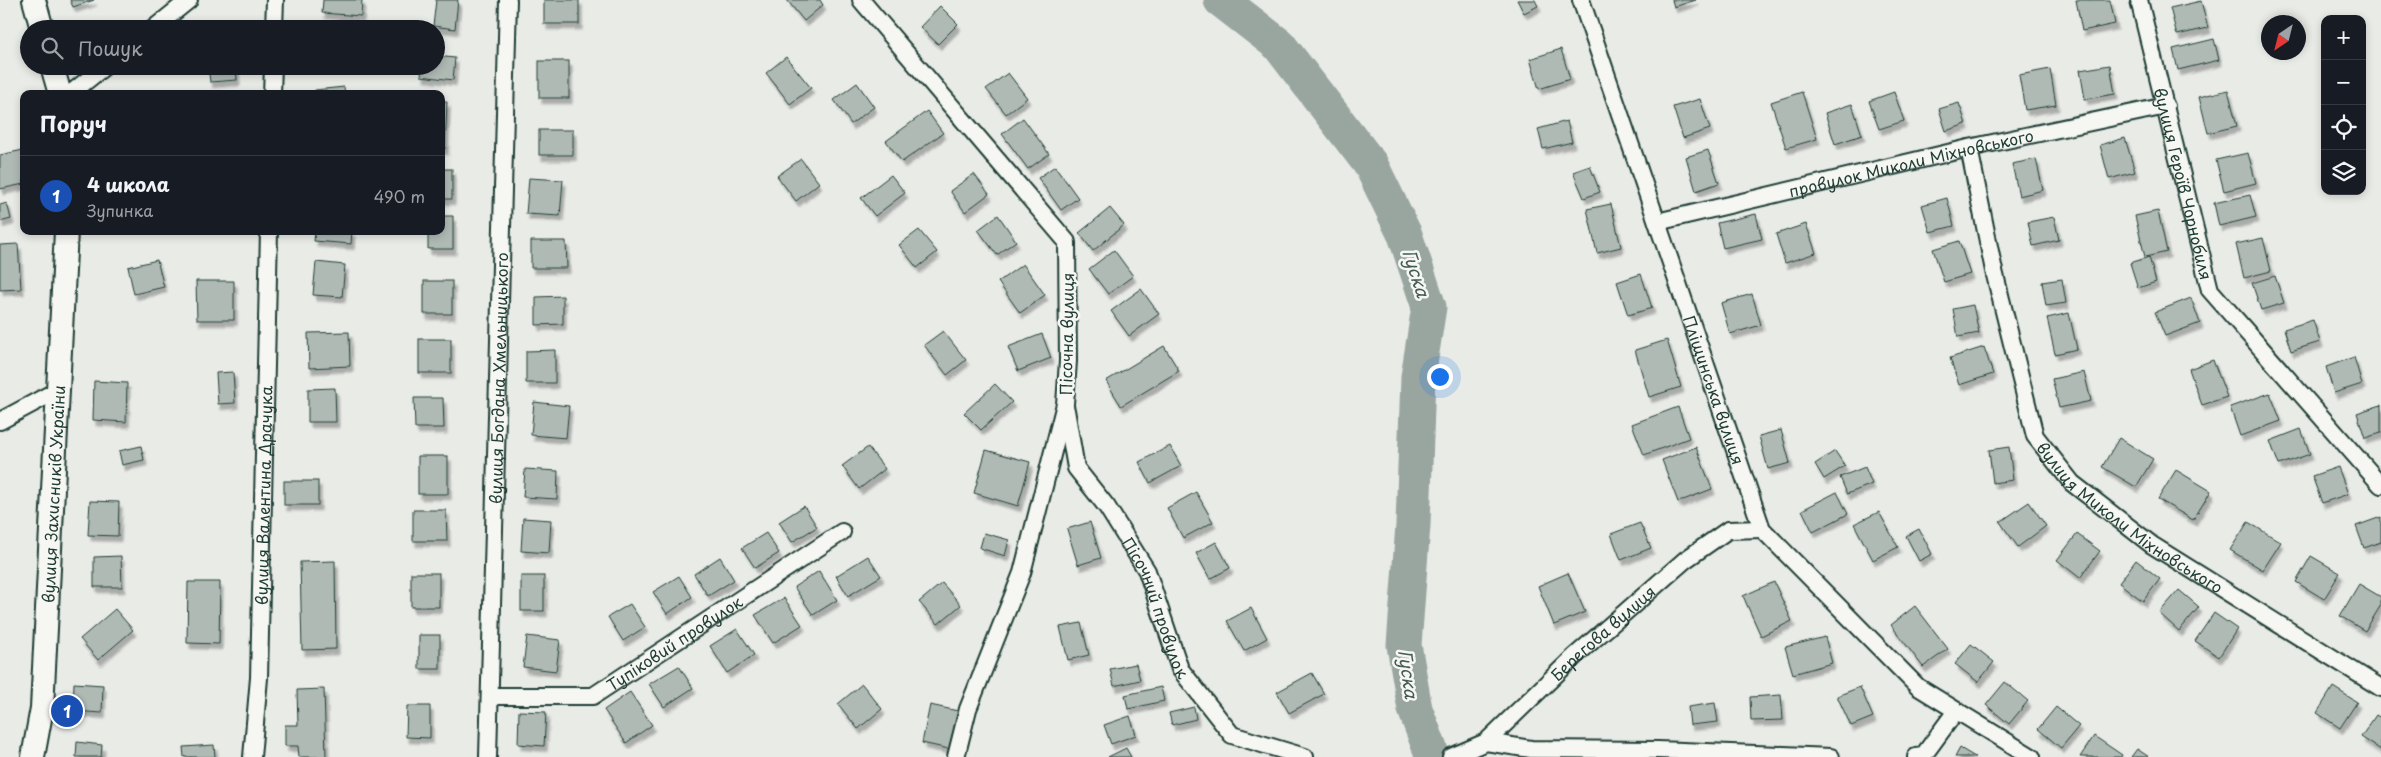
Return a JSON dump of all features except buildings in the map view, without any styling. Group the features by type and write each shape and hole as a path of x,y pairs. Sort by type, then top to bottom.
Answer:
{"main road":[{"path":"34,0 40,20"},
{"path":"55,75 59,90"},
{"name":"вулиця Захисників України","path":"33,757 42,708 56,391 65,278 66,235"}],"street":[{"path":"164,20 189,0"},
{"path":"274,20 275,0"},
{"name":"вулиця Богдана Хмельницького","path":"488,757 508,0"},
{"name":"Пісочна вулиця","path":"861,0 1067,242 1068,361 1065,404 1022,573 968,709 956,757"},
{"name":"Пліщинська вулиця","path":"1581,0 1762,529 1918,688 2032,757"},
{"name":"вулиця Героїв Чорнобиля","path":"2139,0 2210,290 2381,485"},
{"path":"75,90 94,75"},
{"path":"272,90 273,75"},
{"name":"провулок Миколи Міхновського","path":"1657,222 1969,148 2166,106"},
{"name":"вулиця Миколи Міхновського","path":"1969,148 1994,271 2035,436 2072,483 2152,545 2381,688"},
{"name":"вулиця Валентина Драчука","path":"252,757 259,678 269,235"},
{"path":"0,421 56,391"},
{"name":"Пісочний провулок","path":"1065,404 1076,468 1107,507 1147,571 1180,670 1232,734 1305,757"},
{"name":"Берегова вулиця","path":"1455,756 1486,742 1575,656 1685,560 1728,530 1762,529"},
{"name":"Тупіковий провулок","path":"490,696 593,696 842,532"},
{"path":"1916,757 1923,756 1956,711"},
{"path":"1486,742 1529,753 1658,750 1831,757"}],"waterway":[{"name":"Гуска","path":"1221,0 1279,45 1371,165 1405,235 1429,307 1418,377 1413,525 1404,645 1415,709 1433,757"}],"place":[{"name":"4 школа","path":"67,711"}]}
